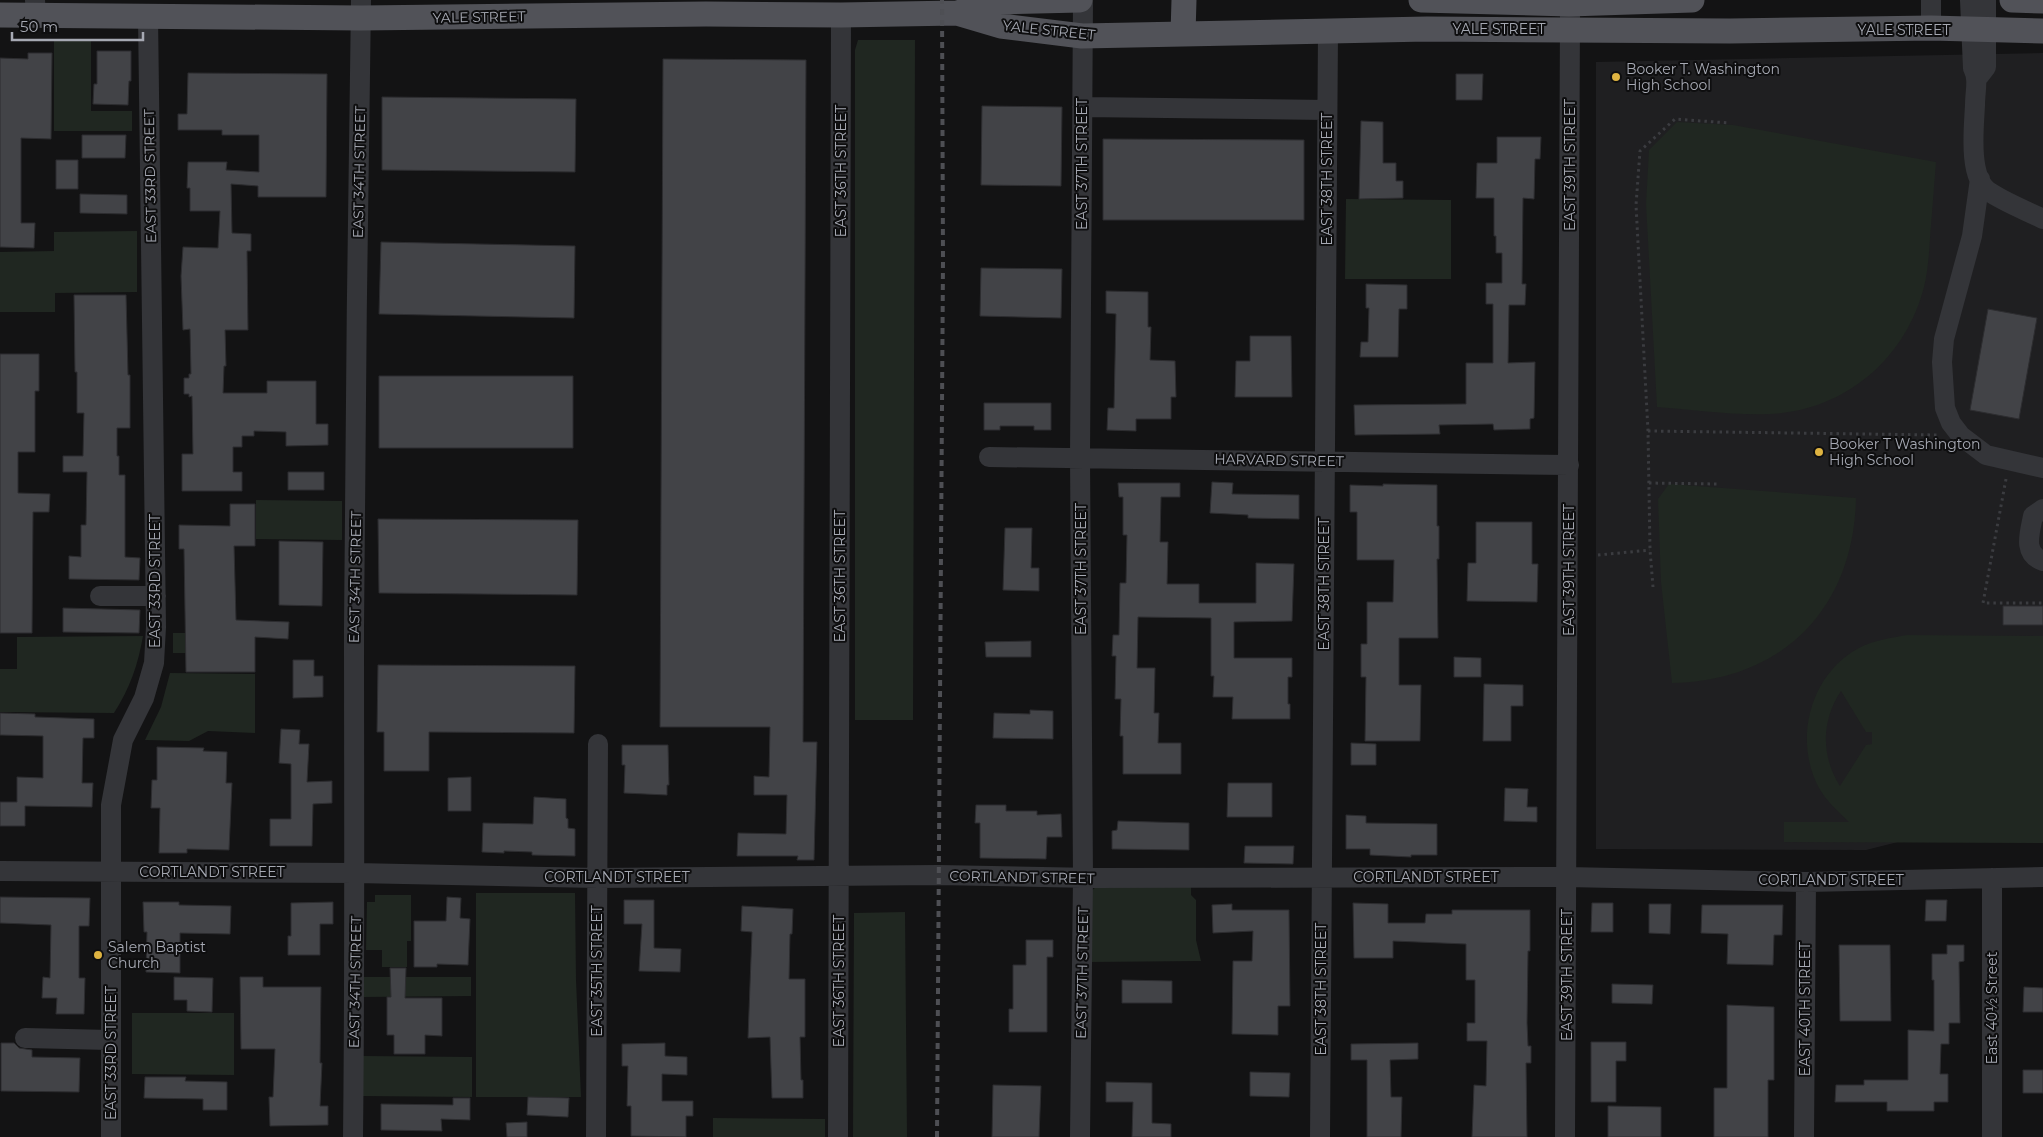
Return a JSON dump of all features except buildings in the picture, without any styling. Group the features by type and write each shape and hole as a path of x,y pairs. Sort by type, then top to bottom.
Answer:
{"main road":[{"name":"YALE STREET","path":"0,15 35,8 148,16 361,9 706,7 842,14 957,13 1000,2 1082,0"},
{"path":"1183,34 1184,0"},
{"name":"YALE STREET","path":"1421,0 1570,4 1692,0"},
{"path":"2012,0 2043,1"},
{"name":"YALE STREET","path":"957,13 1001,26 1082,36 1427,29 1730,31 1931,28 2043,31"}],"street":[{"name":"EAST 37TH STREET","path":"1080,1137 1083,878 1080,458 1082,0"},
{"path":"1427,29 1428,0"},
{"path":"1931,0 1931,28"},
{"path":"1970,0 1978,30"},
{"path":"1986,0 1978,30 1973,68 1977,77 1974,153 1976,174 1983,185 2043,219"},
{"name":"EAST 39TH STREET","path":"1566,1137 1570,4"},
{"name":"EAST 34TH STREET","path":"353,1137 356,873 356,349 361,9"},
{"name":"EAST 36TH STREET","path":"838,1137 842,14"},
{"name":"EAST 33RD STREET","path":"111,1137 111,805 123,740 144,698 154,663 156,596 148,16"},
{"name":"EAST 38TH STREET","path":"1320,1137 1328,32"},
{"path":"1082,107 1327,110"},
{"path":"1983,185 1972,236 1944,339 1942,362 1945,408 1951,424 1961,436 1986,455 2043,468"},
{"name":"HARVARD STREET","path":"989,457 1569,465"},
{"path":"2043,509 2033,516 2028,544 2032,554 2043,561"},
{"path":"100,596 156,596"},
{"name":"EAST 35TH STREET","path":"596,1137 598,744"},
{"name":"CORTLANDT STREET","path":"0,871 356,873 598,878 938,875 1083,878 1567,877 1806,882 2043,877"},
{"name":"East 40½ Street","path":"1992,878 1992,1137"},
{"name":"EAST 40TH STREET","path":"1804,1137 1806,882"},
{"path":"25,1038 110,1040"}],"path":[{"path":"1654,587 1650,550 1648,431 1636,205 1640,151 1675,119 1729,123"},
{"path":"1648,431 1946,435"},
{"path":"2007,473 1983,603 2043,603"},
{"path":"1649,483 1717,484"},
{"path":"1598,555 1650,550"}],"shaded area":[{"path":"54,40 91,41 91,111 132,111 132,131 54,131"},
{"path":"858,40 915,40 913,720 855,720 855,50"},
{"name":"Booker T Washington High School","path":"2043,53 2043,842 1898,842 1866,850 1596,849 1596,62"},
{"path":"1677,122 1733,125 1936,162 1927,269 1924,287 1916,311 1904,334 1890,354 1873,372 1853,387 1831,399 1808,408 1782,413 1736,414 1657,407 1646,204 1649,150"},
{"path":"1346,199 1451,200 1451,279 1345,279"},
{"path":"137,231 137,292 55,293 55,312 0,312 0,252 54,251 54,232"},
{"path":"1669,484 1856,498 1852,537 1842,573 1826,604 1805,631 1778,653 1747,669 1712,679 1672,683 1661,582 1658,499"},
{"path":"256,500 342,501 342,540 256,539"},
{"path":"173,633 255,633 255,653 173,653"},
{"path":"1907,635 2043,636 2043,843 1784,842 1784,822 1849,822 1819,788 1811,769 1807,750 1807,729 1811,710 1818,691 1828,674 1842,660 1865,645","holes":["1841,691 1866,732 1872,732 1872,744 1866,745 1840,786 1829,763 1826,738 1830,714 1834,702"]},
{"path":"143,636 133,676 114,713 0,712 0,669 17,669 17,637"},
{"path":"170,673 255,674 255,733 208,731 189,741 145,740 161,707"},
{"path":"1191,886 1191,895 1196,900 1196,940 1201,961 1089,962 1090,892 1096,887"},
{"path":"476,893 575,893 576,980 581,1097 476,1097"},
{"path":"375,895 411,895 411,941 407,941 407,967 382,967 382,950 366,950 367,902 375,902"},
{"path":"905,912 907,1137 853,1137 854,913"},
{"path":"363,977 471,977 471,996 362,997"},
{"path":"132,1013 234,1013 234,1075 132,1074"},
{"path":"363,1056 472,1057 472,1097 363,1096"},
{"path":"713,1118 825,1119 825,1137 713,1137"}],"railway":[{"path":"937,1137 943,261 942,0"}],"place":[{"name":"Booker T. Washington High School","path":"1616,77"},
{"name":"Booker T Washington High School","path":"1819,452"},
{"name":"Salem Baptist Church","path":"98,955"}]}
